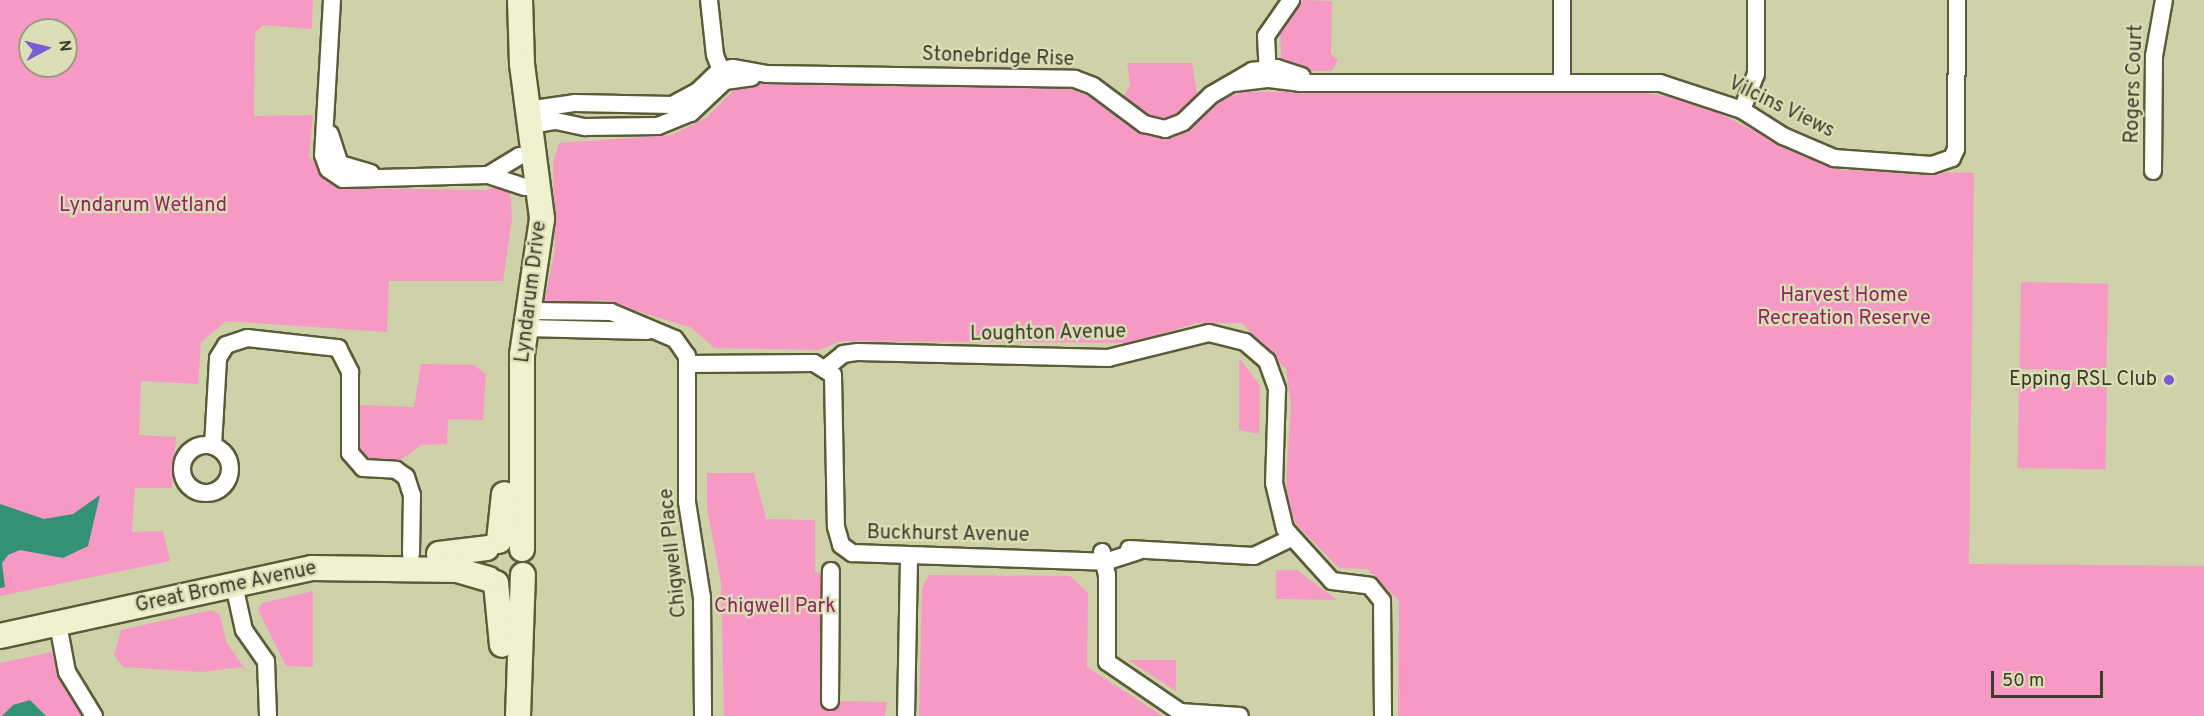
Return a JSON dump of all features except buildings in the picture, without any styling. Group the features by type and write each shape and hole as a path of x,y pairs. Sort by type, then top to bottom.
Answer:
{"street":[{"path":"332,0 327,119 323,155 328,169 344,179 380,175 488,175 525,187"},
{"name":"Lyndarum Drive","path":"493,544 520,319 533,249 535,220 504,0"},
{"name":"Lyndarum Drive","path":"520,0 520,156 525,187 535,220"},
{"path":"1271,70 1266,36 1273,21 1291,0"},
{"path":"1562,0 1562,79"},
{"path":"1742,110 1756,74 1756,0"},
{"name":"Vilcins Views","path":"1271,70 1326,80 1562,79 1660,83 1742,110 1784,136 1834,158 1899,165 1943,163 1952,158 1958,138 1958,0"},
{"name":"Rogers Court","path":"2153,171 2154,56 2164,0"},
{"path":"709,8 705,59 719,78"},
{"name":"Stonebridge Rise","path":"719,78 767,74 1075,79 1093,86 1144,124 1165,129 1183,122 1211,95 1234,83 1271,70"},
{"path":"521,119 575,103 672,105 719,78"},
{"path":"521,119 556,121 585,128 658,126 692,113 719,78"},
{"path":"488,175 520,156"},
{"path":"520,319 656,332 680,343 688,364 814,363 830,371"},
{"name":"Lyndarum Drive","path":"520,319 522,549"},
{"name":"Loughton Avenue","path":"830,371 871,354 1108,358 1209,333 1234,337 1258,352 1273,375 1278,405 1274,483 1288,533"},
{"path":"213,446 218,358 226,345 247,338 338,348 350,372 350,453 363,468 396,470 406,477 412,495 411,562"},
{"name":"Chigwell Place","path":"688,364 688,510 702,598 703,716"},
{"name":"Buckhurst Avenue","path":"830,371 838,539 858,555 1053,558 1080,548 1101,558 1138,551 1273,551 1288,533"},
{"path":"1288,533 1332,581 1370,586 1380,594 1383,716"},
{"path":"503,716 493,581 482,567 493,544 522,549 518,716"},
{"name":"Great Brome Avenue","path":"411,562 468,554 493,544"},
{"name":"Great Brome Avenue","path":"0,636 56,616 232,577 309,553 411,562 468,571 493,581"},
{"path":"906,716 909,556"},
{"path":"1101,558 1104,650 1114,670 1180,712 1240,716"},
{"path":"830,701 831,571"},
{"path":"493,581 511,584 523,575"},
{"path":"232,577 244,630 266,661 268,716"},
{"path":"56,616 67,672 94,716"},
{"name":"Great Brome Avenue","path":"0,620 56,616"}],"green space":[{"name":"Lyndarum Wetland","path":"0,0 313,0 312,29 263,25 255,33 254,116 313,115 309,156 326,179 342,188 487,190 498,186 510,189 512,219 503,281 389,281 387,332 226,321 201,342 198,384 141,381 139,435 176,437 172,488 135,488 132,532 163,531 170,561 0,596"},
{"path":"1303,0 1332,1 1331,54 1338,60 1332,71 1299,71 1281,57 1280,31"},
{"path":"1127,63 1192,63 1197,95 1171,120 1150,119 1122,99 1130,85"},
{"name":"Harvest Home Recreation Reserve","path":"752,83 1068,88 1093,98 1140,132 1165,139 1178,136 1220,101 1242,92 1621,89 1696,101 1800,155 1841,170 1974,173 1969,564 2204,566 2204,716 1398,716 1399,601 1367,569 1339,568 1296,524 1285,498 1291,406 1286,369 1242,323 1197,323 1132,343 841,341 819,350 714,348 692,328 602,300 544,304 555,249 553,163 559,143 672,135 707,117 738,86"},
{"path":"2021,282 2108,284 2106,371 2019,369"},
{"path":"1239,358 1260,386 1259,434 1239,430"},
{"path":"421,364 474,365 486,374 483,420 448,419 447,444 421,445 398,462 363,458 356,448 358,405 414,407"},
{"path":"2019,381 2107,383 2105,470 2017,468"},
{"name":"Chigwell Park","path":"707,473 754,473 766,519 815,520 815,571 828,579 833,701 887,702 885,716 724,716 721,582 707,508"},
{"path":"1276,570 1297,570 1337,600 1276,599"},
{"path":"929,575 1070,576 1088,593 1087,667 1163,716 919,716 922,588"},
{"path":"313,591 313,667 286,666 258,610 262,603"},
{"path":"212,610 220,615 226,642 248,673 242,667 202,672 123,667 114,655 121,630"},
{"path":"52,652 59,677 84,716 0,716 0,663"},
{"path":"1128,660 1176,660 1176,691"}],"shaded area":[{"path":"100,495 88,546 63,558 20,550 8,555 2,563 5,587 0,588 0,504 44,519 73,514"},
{"path":"30,700 46,716 2,716 13,705"}],"place":[{"name":"Epping RSL Club","path":"2169,380"}]}
